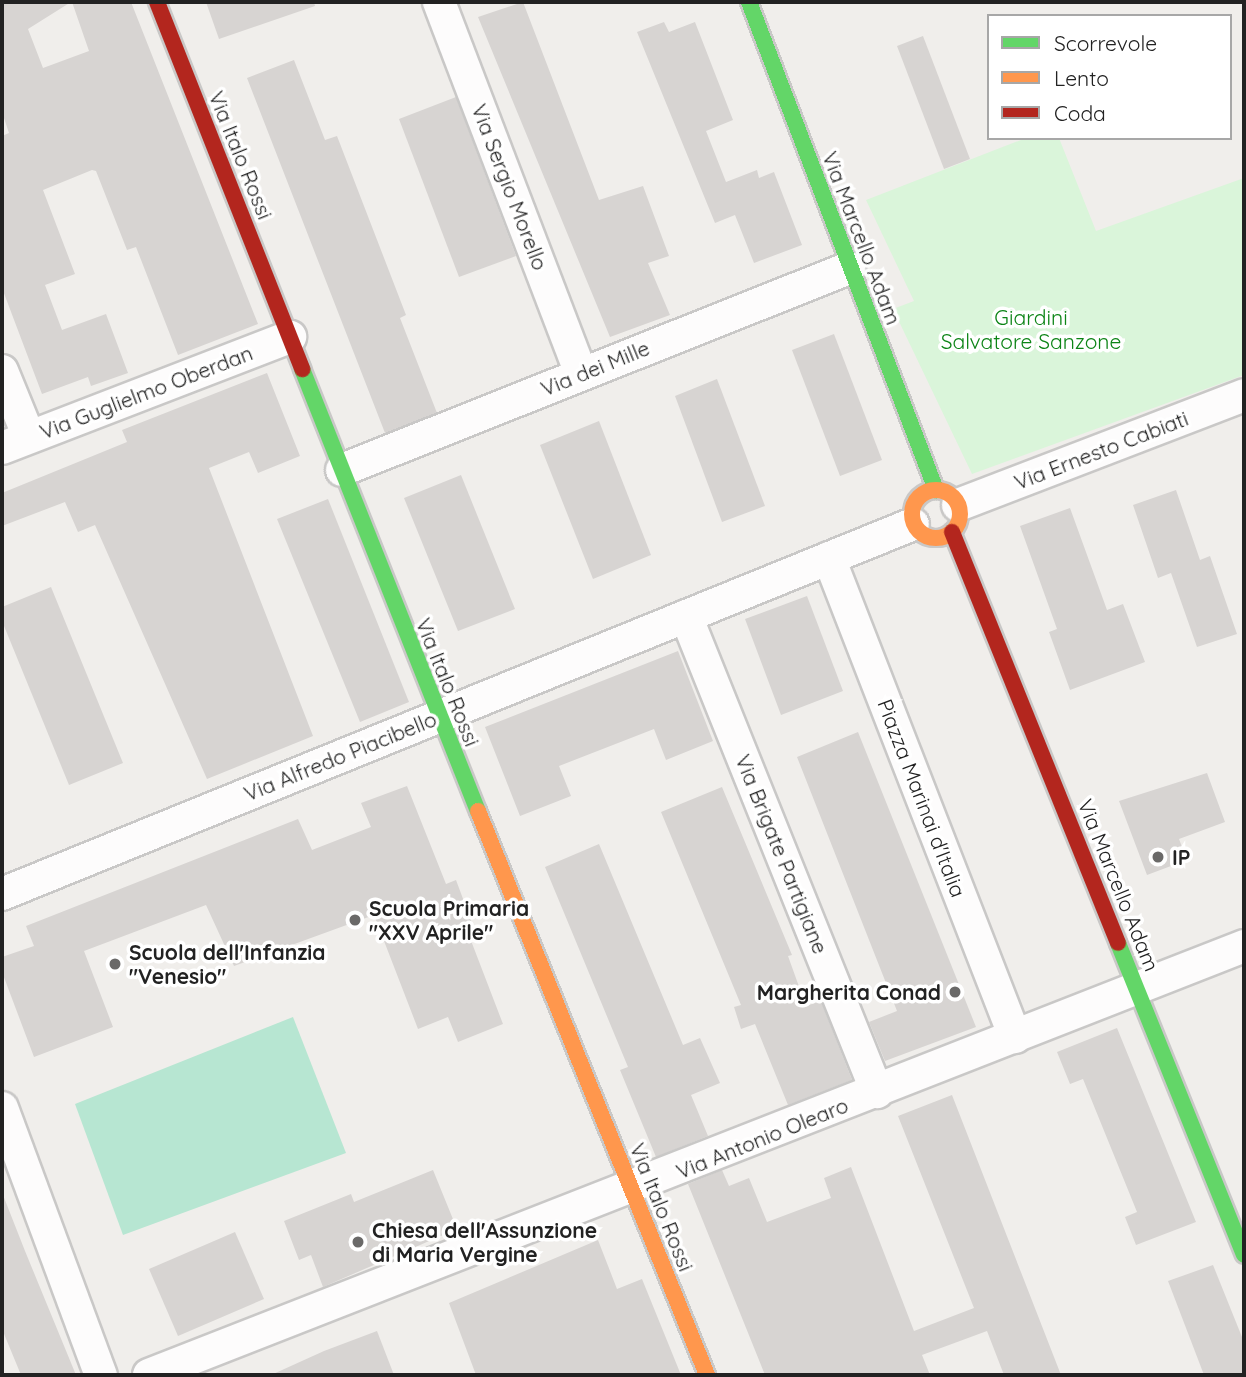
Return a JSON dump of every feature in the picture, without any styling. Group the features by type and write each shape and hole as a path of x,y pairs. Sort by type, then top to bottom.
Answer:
{"street":[{"name":"Via Italo Rossi","path":"157,2 439,715 708,1375"},
{"name":"Via Sergio Morello","path":"439,2 581,373"},
{"name":"Via Marcello Adam","path":"749,2 849,268 949,509 1244,1255"},
{"name":"Via dei Mille","path":"342,470 849,268"},
{"name":"Via Guglielmo Oberdan","path":"15,443 290,337"},
{"path":"2,370 15,443"},
{"name":"Via Ernesto Cabiati","path":"949,509 1244,395"},
{"path":"915,501 949,509 930,538 913,524 915,501"},
{"name":"Via Alfredo Piacibello","path":"2,894 913,524"},
{"name":"Piazza Marinai d'Italia","path":"829,558 1014,1037"},
{"name":"Via Brigate Partigiane","path":"686,616 877,1092"},
{"name":"Via Antonio Olearo","path":"149,1375 632,1190 1244,946"},
{"path":"2,1108 101,1375"}],"green space":[{"name":"Giardini Salvatore Sanzone","path":"1021,140 1060,140 1096,231 1244,178 1244,375 972,474 893,309 914,301 866,200"},
{"path":"293,1017 346,1153 123,1235 75,1104"}],"building":[{"path":"2,2 71,2 28,29 43,68 89,51 72,2 131,2 258,324 178,355 136,247 127,250 96,171 92,170 43,190 75,274 45,285 62,330 106,314 128,373 91,386 88,377 42,394 2,288 2,136 9,133 2,112"},
{"path":"206,2 314,2 315,6 219,39"},
{"path":"523,2 599,200 643,186 669,256 648,263 670,315 610,337 478,17"},
{"path":"664,22 669,32 695,22 733,120 706,131 726,182 757,170 759,178 774,172 802,245 754,263 735,215 715,223 637,32"},
{"path":"923,36 970,159 944,169 897,46"},
{"path":"294,60 325,140 337,136 406,315 400,318 437,413 385,433 247,78"},
{"path":"456,97 516,256 459,277 399,119"},
{"path":"834,334 882,460 840,476 792,350"},
{"path":"267,373 300,456 258,473 249,452 209,468 313,736 207,779 95,525 78,532 65,502 2,526 2,493 127,442 122,430"},
{"path":"717,379 765,506 722,522 675,396"},
{"path":"599,421 651,555 593,579 540,445"},
{"path":"461,475 515,609 458,631 404,498"},
{"path":"1176,490 1200,560 1210,556 1237,634 1197,647 1171,573 1158,578 1133,505"},
{"path":"328,499 409,702 360,722 277,519"},
{"path":"1070,508 1107,610 1123,604 1145,662 1070,690 1049,632 1057,629 1020,526"},
{"path":"51,587 123,763 69,785 2,621 2,607"},
{"path":"807,596 843,691 781,715 745,619"},
{"path":"678,651 713,741 666,760 654,729 559,766 571,796 520,816 485,727"},
{"path":"858,732 976,1027 885,1061 869,1022 897,1011 797,757"},
{"path":"1207,773 1225,822 1179,839 1187,860 1147,875 1119,801"},
{"path":"407,786 446,884 456,880 472,923 465,925 503,1024 458,1042 448,1017 418,1029 374,915 234,966 206,905 84,951 113,1027 34,1057 2,972 2,957 34,946 26,926 298,819 312,850 371,827 361,803"},
{"path":"722,787 792,955 788,956 806,1006 821,1001 852,1080 788,1105 755,1024 741,1029 734,1007 741,1005 661,812"},
{"path":"599,844 683,1045 700,1038 720,1083 691,1095 708,1136 656,1157 620,1070 628,1067 545,867"},
{"path":"1117,1028 1196,1222 1136,1245 1125,1217 1137,1212 1083,1079 1070,1084 1057,1052"},
{"path":"952,1095 1061,1375 1004,1375 987,1331 922,1355 930,1375 765,1375 688,1184 722,1170 729,1186 749,1178 767,1222 831,1198 824,1178 851,1167 914,1331 974,1308 898,1116"},
{"name":"Chiesa dell'Assunzione di Maria Vergine","path":"433,1170 457,1229 323,1287 311,1255 299,1260 284,1221 351,1194 354,1202"},
{"path":"3,1195 76,1375 21,1375 2,1329"},
{"path":"235,1232 264,1299 178,1336 149,1269"},
{"path":"598,1240 617,1289 642,1279 681,1375 476,1375 449,1303"},
{"path":"1213,1265 1244,1342 1244,1375 1204,1375 1168,1281"},
{"path":"377,1331 394,1375 271,1375 324,1351"}],"traffic: fast":[{"path":"749,2 936,490"},
{"path":"302,369 478,811"},
{"path":"1118,943 1244,1255"}],"traffic: slow":[{"path":"936,490 945,491 953,497 959,505 960,514 959,523 953,531 945,537 936,538 927,537 919,531 913,523 912,514 913,505 919,497 927,491 936,490"},
{"path":"478,811 707,1375"}],"traffic: jam":[{"path":"157,2 302,369"},
{"path":"952,532 1118,943"}],"place":[{"name":"IP","path":"1158,857"},
{"name":"Scuola Primaria \"XXV Aprile\"","path":"355,920"},
{"name":"Scuola dell'Infanzia \"Venesio\"","path":"115,964"},
{"name":"Margherita Conad","path":"955,992"},
{"name":"Chiesa dell'Assunzione di Maria Vergine","path":"358,1242"}]}
